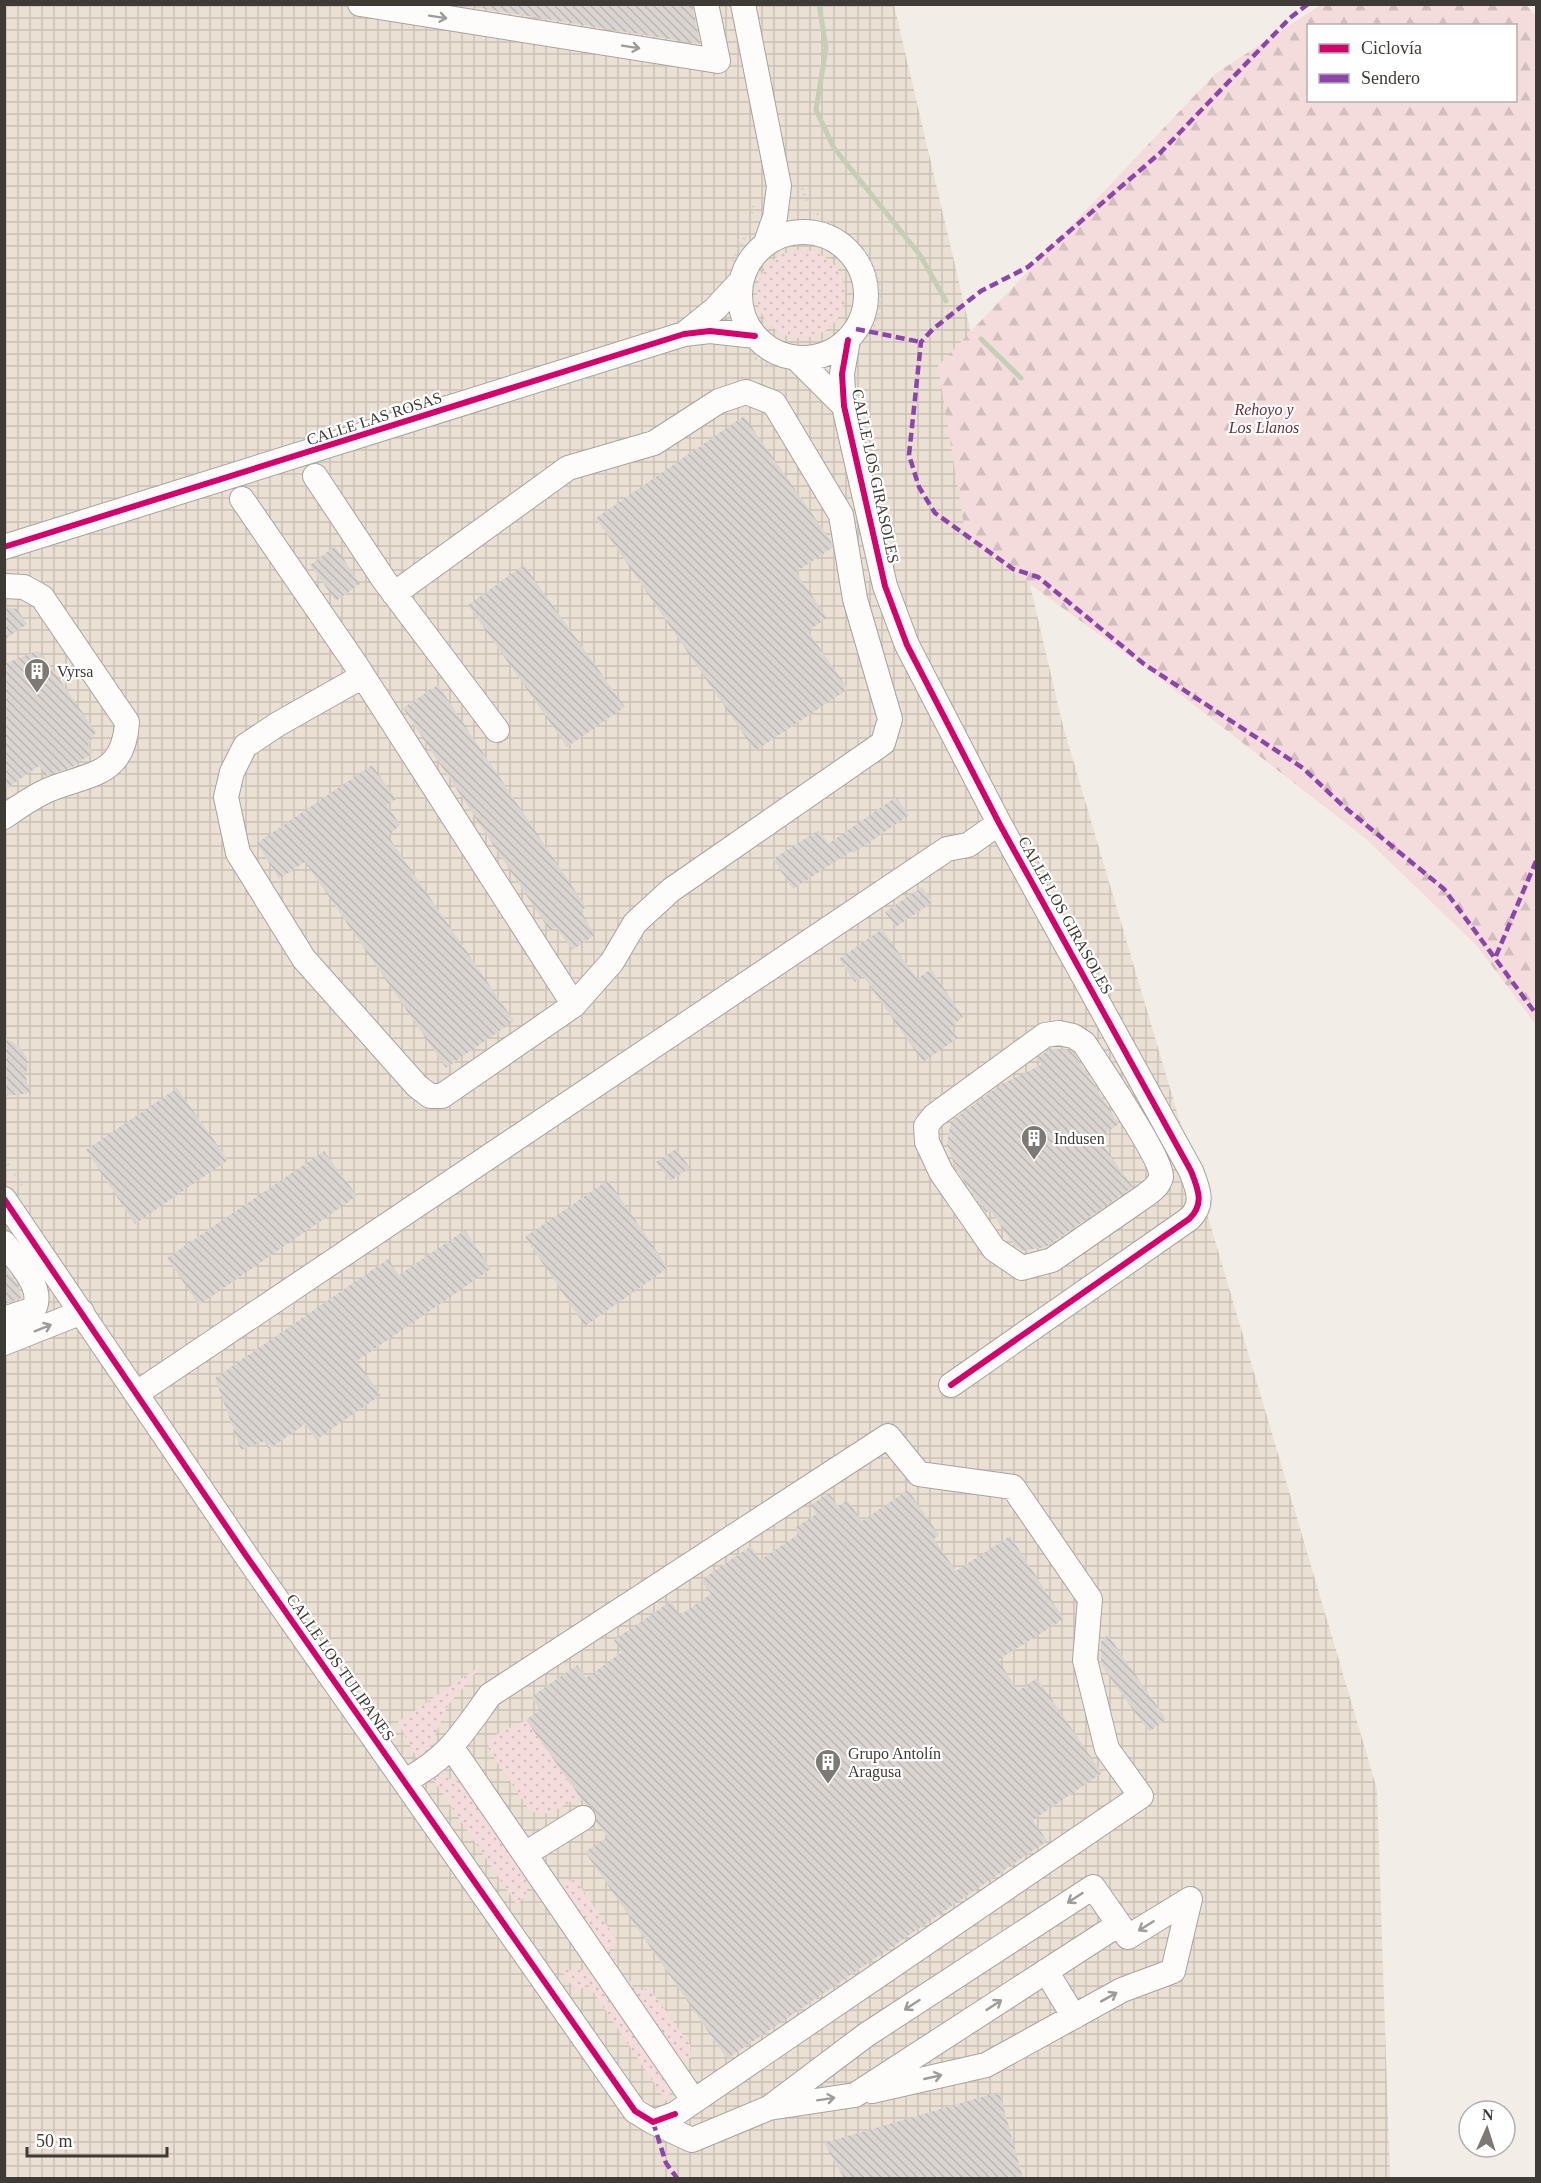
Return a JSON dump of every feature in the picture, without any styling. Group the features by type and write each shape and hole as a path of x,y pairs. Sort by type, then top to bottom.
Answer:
{"street":[{"path":"360,4 718,61 706,4"},
{"path":"743,4 789,182 796,214 818,233 837,241 852,254 862,272 866,291 864,311 856,329 856,340 824,354 788,364 774,350 753,346 744,319 736,273 746,267 766,243 789,182"},
{"path":"766,243 791,233 818,233"},
{"name":"CALLE LAS ROSAS","path":"684,334 715,309 736,273"},
{"name":"CALLE LAS ROSAS","path":"4,547 684,334 710,331 753,346"},
{"name":"CALLE LOS GIRASOLES","path":"856,340 842,374 844,406 883,575 895,616 942,717 1176,1143 1200,1195 1196,1212 1189,1219 951,1385"},
{"name":"CALLE LOS GIRASOLES","path":"788,364 844,406"},
{"path":"363,676 278,724 245,746 232,772 226,797 238,853 304,959 417,1086 430,1096 442,1096 574,1005 612,962 635,923 671,890 883,743 890,719 855,599 842,514 774,403 746,392 719,401 654,443 568,468 394,594"},
{"path":"315,476 394,594 497,730"},
{"path":"242,499 363,676 574,1005"},
{"path":"4,586 24,587 42,597 127,722 126,742 115,761 95,776 48,790 4,817"},
{"path":"137,1394 947,849 968,845 999,823"},
{"path":"1059,1033 1073,1036 1084,1043 1162,1162 1161,1176 1157,1186 1146,1195 1052,1260 1022,1268 994,1250 940,1172 927,1142 926,1126 934,1116 1045,1035 1059,1033"},
{"name":"CALLE LOS TULIPANES","path":"4,1198 245,1554 635,2111 674,2112 692,2139 769,2108"},
{"path":"4,1243 36,1289 38,1300 34,1308 4,1319"},
{"path":"4,1343 82,1312"},
{"path":"405,1781 426,1770 452,1748 490,1695 888,1436 919,1474 1013,1488 1090,1599 1085,1660 1107,1749 1140,1796 674,2112 525,1854 452,1748"},
{"path":"525,1854 583,1818"},
{"path":"1093,1887 1128,1937 1190,1899 1173,1971 1122,1990 986,2065 855,2095 769,2108 866,2035 1093,1887"},
{"path":"855,2095 1119,1924"},
{"path":"1046,1971 1074,2017"}],"path":[{"path":"789,182 816,214 855,243 870,258 879,283 880,304 871,332 856,340"},
{"path":"736,273 755,201"},
{"path":"753,346 788,364"}],"shaded area":[{"path":"5,5 894,5 1063,726 1377,1789 1390,2178 5,2178"}],"green space":[{"name":"Rehoyo y Los Llanos","path":"1322,4 1526,5 1536,16 1536,1025 1477,946 1366,839 1158,677 966,538 938,366 1215,74"},
{"path":"801,250 818,253 832,263 842,277 845,294 842,311 832,325 818,335 801,338 784,335 770,325 760,311 757,294 760,277 770,263 784,253"},
{"path":"483,1664 448,1705 431,1745 417,1759 398,1722"},
{"path":"526,1720 579,1796 547,1813 540,1814 528,1808 489,1750 488,1741 491,1737"},
{"path":"444,1776 463,1785 525,1876 528,1885 527,1892 517,1905 432,1778"},
{"path":"576,1880 616,1939 616,1944 609,1950 618,1964 613,1966 563,1892 565,1881"},
{"path":"561,1970 583,1970 591,1974 669,2087 670,2093 666,2101 588,1984 576,1992"},
{"path":"630,1981 635,1991 650,1989 690,2045 691,2057 687,2060 678,2060 625,1984"}],"building":[{"path":"454,4 692,4 700,44"},
{"path":"744,416 831,541 832,548 796,572 827,618 808,631 848,689 755,751 596,518"},
{"path":"335,546 360,584 336,601 310,565"},
{"path":"524,565 625,707 567,747 468,605"},
{"path":"4,607 17,609 27,624 4,640"},
{"name":"Vyrsa","path":"37,651 42,654 96,732 88,746 93,753 72,767 45,776 39,766 4,790 4,664"},
{"path":"438,685 586,907 581,911 595,935 572,950 556,927 550,931 403,708"},
{"path":"372,765 396,799 387,805 400,825 388,836 514,1021 446,1068 305,862 279,879 257,843"},
{"path":"896,797 909,815 854,853 852,851 793,889 773,859 819,830 828,844"},
{"path":"922,887 933,902 896,927 885,912"},
{"path":"882,929 917,979 931,969 963,1017 950,1027 958,1038 923,1062 863,976 855,982 839,959"},
{"path":"4,1037 20,1047 27,1058 28,1068 25,1074 30,1093 7,1096"},
{"name":"Indusen","path":"1050,1049 1068,1050 1074,1053 1119,1124 1098,1138 1133,1187 1046,1247 1022,1251 1015,1246 990,1210 986,1213 955,1167 947,1144 951,1121 1002,1084 1041,1065 1037,1058"},
{"path":"177,1088 228,1160 135,1224 86,1150"},
{"path":"676,1149 690,1168 670,1181 656,1162"},
{"path":"324,1151 357,1196 199,1305 167,1258"},
{"path":"608,1180 668,1268 585,1326 525,1237"},
{"path":"465,1230 491,1269 357,1361 381,1395 316,1440 305,1424 269,1449 264,1441 241,1450 215,1378 388,1259 399,1275"},
{"path":"5,1267 16,1282 22,1298 4,1304"},
{"name":"Grupo Antolín Aragusa","path":"908,1490 939,1535 934,1539 956,1571 1010,1536 1064,1619 998,1660 1018,1691 1037,1678 1102,1773 1033,1820 1047,1841 727,2059 585,1852 607,1837 596,1821 595,1810 585,1804 526,1720 540,1710 531,1697 577,1665 586,1678 622,1652 614,1640 671,1601 680,1615 711,1594 701,1580 751,1546 760,1560 799,1534 795,1528 816,1514 811,1505 829,1493 838,1506 847,1500 862,1521"},
{"path":"1108,1635 1166,1719 1149,1732 1101,1665 1101,1641"},
{"path":"999,2092 1023,2178 844,2178 824,2143"}],"waterway":[{"path":"819,4 826,48 816,110 834,148 920,255 946,301"},
{"path":"981,339 1021,378"}],"marked path":[{"path":"1308,4 1290,18 1160,153 1028,267 981,291 933,329 921,342 909,455 919,487 935,513 1013,569 1038,577 1144,664 1303,768 1342,805 1444,889 1536,1014"},
{"path":"856,329 921,342"},
{"path":"1496,956 1536,861"},
{"path":"653,2122 666,2163 677,2178"}],"cycle path":[{"path":"4,547 684,334 710,331 755,336"},
{"path":"848,340 842,374 844,406 885,586 907,645 999,823 1191,1171 1199,1196 1197,1208 1189,1219 951,1385"},
{"path":"4,1199 245,1554 635,2111 653,2122 675,2114"}],"place":[{"name":"Vyrsa","path":"37,694"},
{"name":"Indusen","path":"1034,1161"},
{"name":"Grupo Antolín Aragusa","path":"828,1785"}]}
